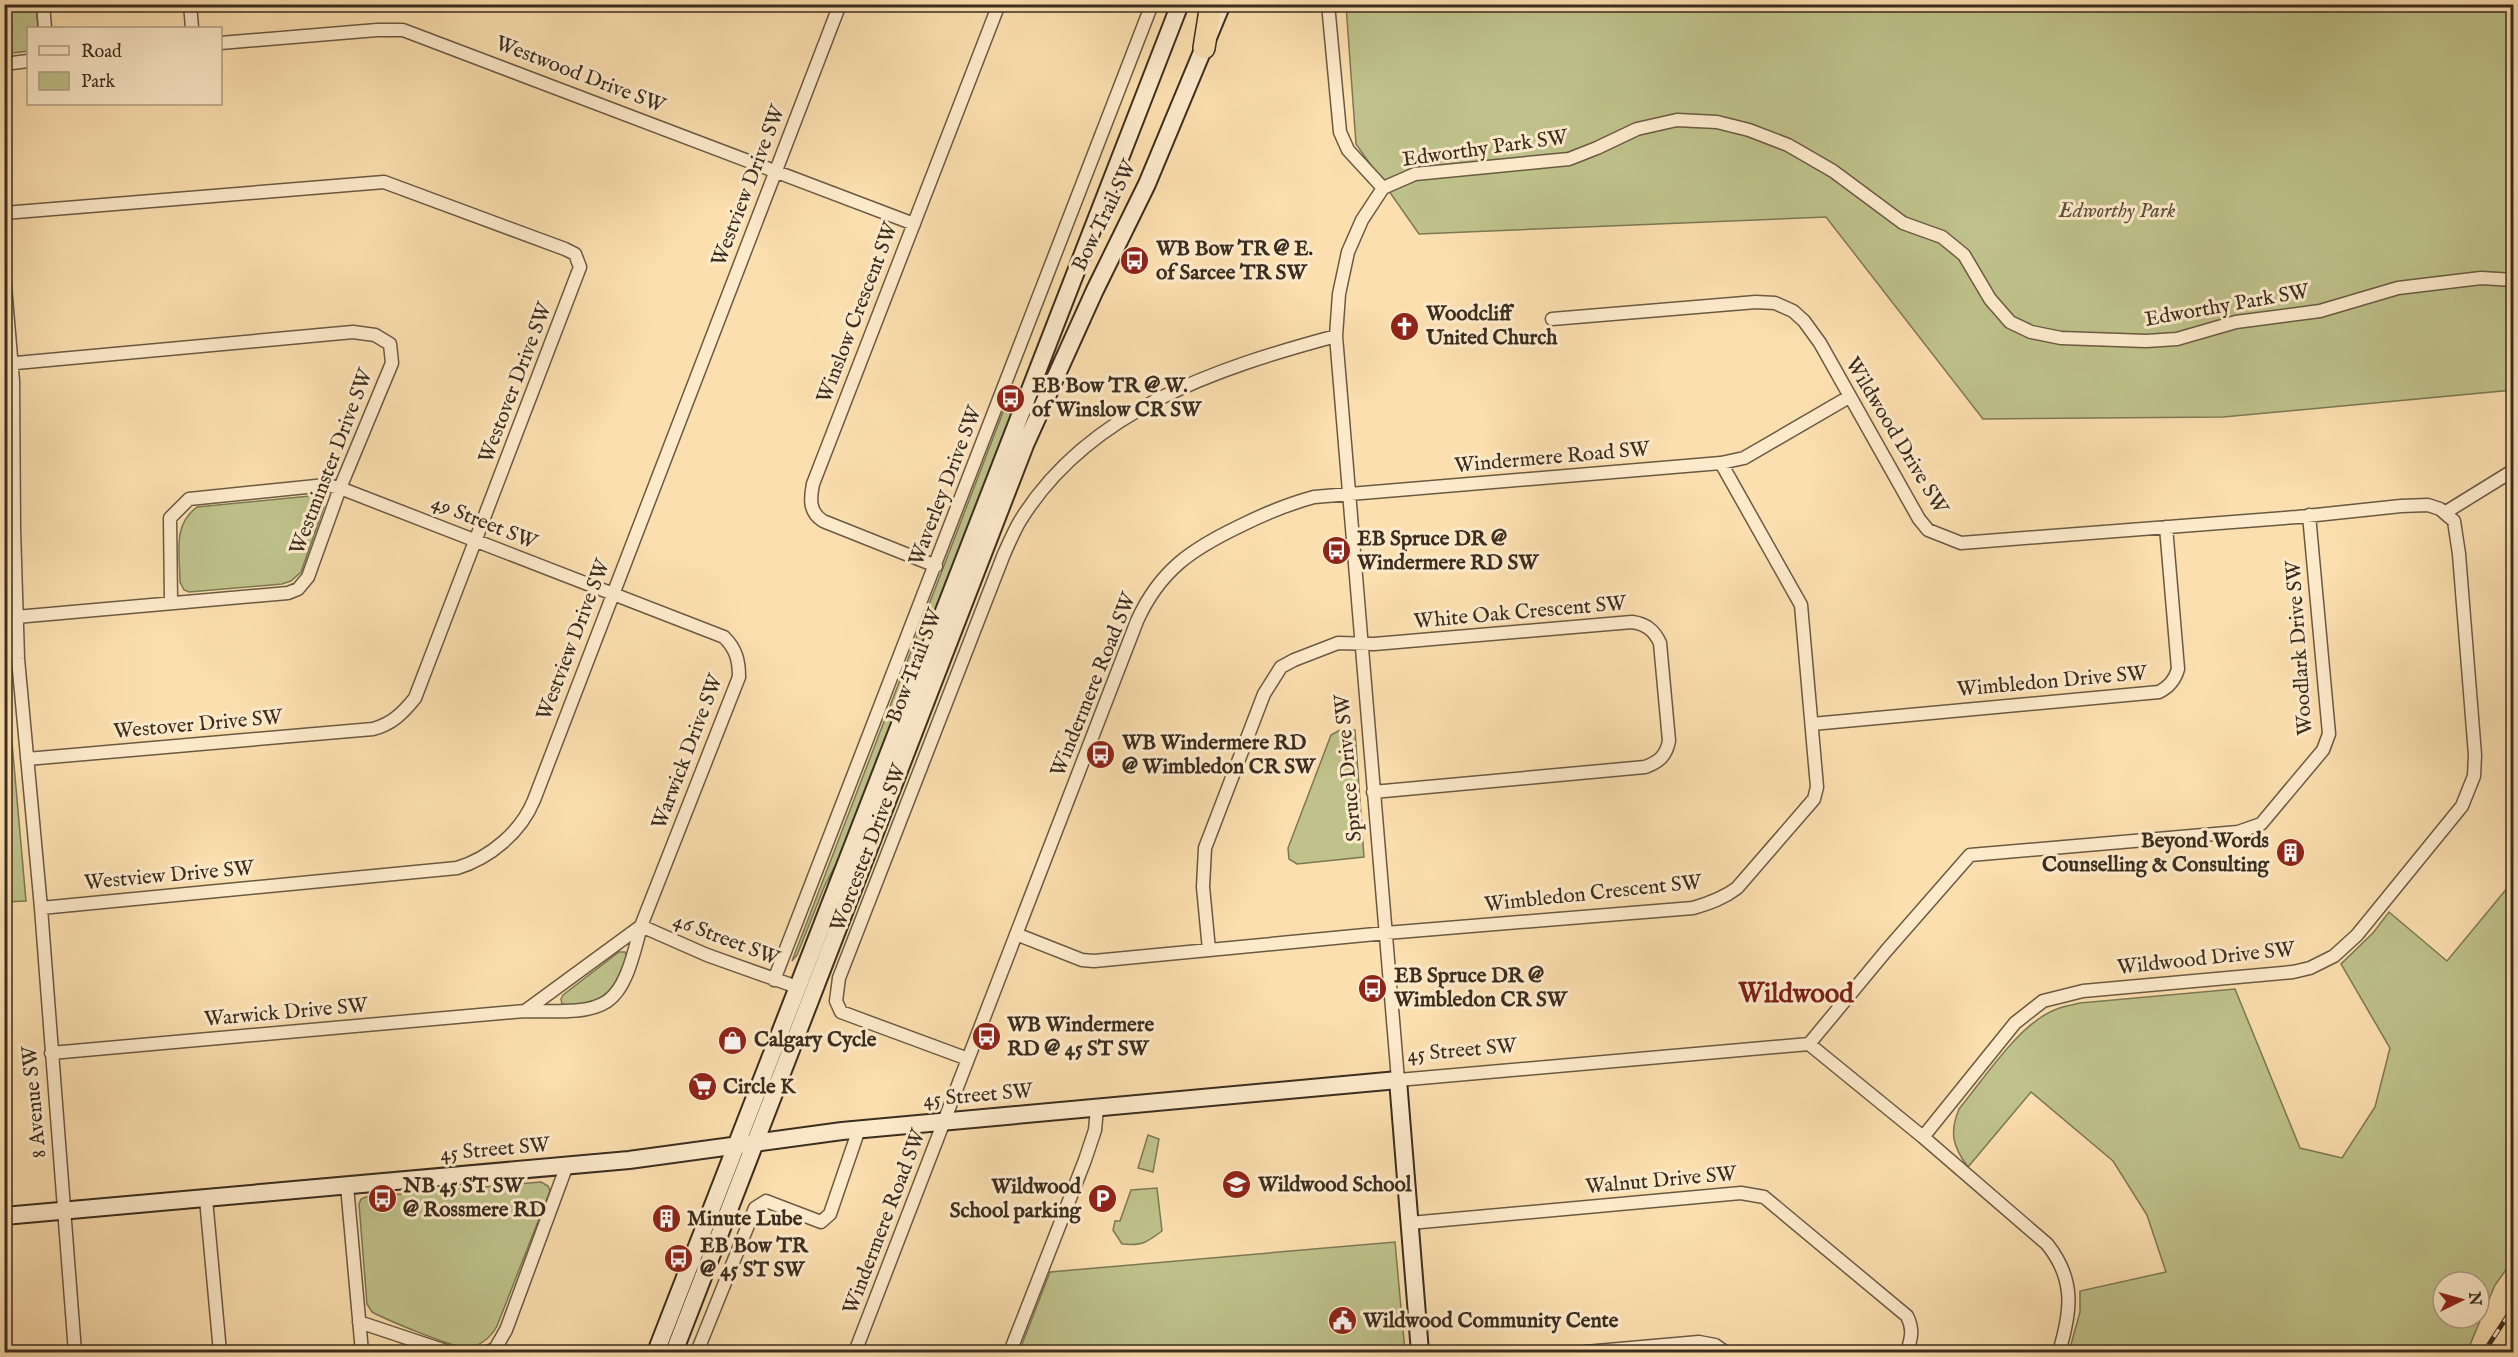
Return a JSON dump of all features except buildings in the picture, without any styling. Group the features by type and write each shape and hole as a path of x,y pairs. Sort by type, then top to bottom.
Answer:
{"highway":[{"path":"1204,48 1211,4"}],"main road":[{"name":"Bow Trail SW","path":"656,1353 1180,4"},
{"name":"Bow Trail SW","path":"674,1353 757,1143 1006,492 1095,290 1147,184 1222,4"},
{"path":"1075,276 1082,289 1095,290"},
{"name":"45 Street SW","path":"4,1216 567,1165 735,1147 860,1130 1398,1080"},
{"name":"Spruce Drive SW","path":"1398,1080 1420,1353"}],"street":[{"path":"43,4 45,27"},
{"path":"190,4 192,27"},
{"name":"Westview Drive SW","path":"41,908 447,869 474,861 511,834 530,809 840,4"},
{"name":"Winslow Crescent SW","path":"936,566 823,521 815,515 810,499 813,484 999,4"},
{"name":"Waverley Drive SW","path":"774,980 1152,4"},
{"path":"1328,4 1340,132 1348,150 1383,188"},
{"name":"Westwood Drive SW","path":"222,43 377,30 403,30 914,224"},
{"path":"4,64 27,61"},
{"name":"Edworthy Park SW","path":"1383,188 1415,174 1569,159 1637,129 1677,120 1718,122 1749,130 1788,145 1841,177 1873,203 1903,223 1942,237 1964,255 1990,299 2010,322 2031,332 2061,338 2146,341 2177,339 2236,322 2320,310 2398,288 2481,278 2514,280"},
{"name":"Westover Drive SW","path":"4,213 384,182 575,254 580,267 415,698 405,710 384,726 373,729 27,759"},
{"name":"Spruce Drive SW","path":"1383,188 1362,220 1348,252 1339,294 1336,336 1398,1080"},
{"name":"8 Avenue SW","path":"4,273 9,363 16,617 75,1353"},
{"name":"Wildwood Drive SW","path":"1552,319 1756,302 1775,303 1793,311 1804,321 1820,343 1919,519 1928,530 1961,543 2401,506 2428,505 2446,512 2454,522 2457,533 2475,754 2474,776 2463,806 2357,934 2334,956 2310,968 2293,972 2083,991 2043,1000 2015,1023 1923,1137"},
{"name":"Westminster Drive SW","path":"9,363 353,332 375,335 390,344 392,363 340,488 308,577 298,589 288,593 16,617"},
{"name":"Worcester Drive SW","path":"968,1059 841,1012 836,1001 839,978 1004,554 1020,522 1060,469 1100,434 1135,412 1221,370 1336,336"},
{"name":"Windermere Road SW","path":"855,1353 1137,621 1155,587 1173,566 1195,549 1275,509 1314,497 1721,463 1744,458 1849,397"},
{"name":"Wimbledon Crescent SW","path":"1016,934 1082,960 1094,961 1386,933 1693,908 1712,903 1737,888 1814,800 1817,787 1801,605 1721,463"},
{"path":"2446,512 2514,470"},
{"name":"49 Street SW","path":"171,603 170,518 189,499 326,485 340,488 613,594"},
{"name":"Woodlark Drive SW","path":"1809,1044 1893,942 1970,855 2238,832 2261,824 2323,750 2329,734 2309,515"},
{"name":"Wimbledon Drive SW","path":"1812,724 2164,690 2172,682 2178,669 2166,527"},
{"name":"Warwick Drive SW","path":"51,1053 525,1011 592,1008 611,1000 621,988 633,959 641,927 739,677 739,662 734,646 724,637 613,594"},
{"name":"White Oak Crescent SW","path":"1361,644 1632,622 1644,624 1652,630 1660,643 1669,741 1666,753 1661,759 1645,767 1373,792"},
{"path":"1209,951 1203,887 1205,848 1264,694 1281,667 1294,660 1338,643 1361,644"},
{"path":"525,1011 641,927"},
{"name":"46 Street SW","path":"641,927 707,955 797,987"},
{"path":"1809,1044 1923,1137 2047,1244 2055,1254 2067,1280 2070,1309 2058,1353"},
{"name":"45 Street SW","path":"1398,1080 1809,1044"},
{"path":"1011,1353 1095,1130 1097,1108"},
{"path":"697,1353 755,1208 766,1201 821,1222 830,1214 860,1130"},
{"path":"488,1353 495,1349 506,1330 567,1165"},
{"path":"347,1186 362,1353"},
{"name":"Walnut Drive SW","path":"1410,1223 1741,1193 1755,1194 1764,1197 1907,1317 1912,1325 1912,1334 1906,1353"},
{"path":"206,1199 219,1353"},
{"path":"359,1322 448,1353"},
{"path":"1585,1353 1699,1342 1715,1345 1725,1353"}],"green space":[{"path":"5,4 36,5 38,27 27,27 27,51 5,54"},
{"name":"Edworthy Park","path":"1346,5 2513,5 2513,390 2223,417 1983,419 1826,217 1419,234 1356,144"},
{"path":"1008,399 1012,401 1010,422 845,847 825,885 797,955 792,961"},
{"path":"317,497 324,507 301,572 291,581 282,584 189,592 184,590 180,582 179,541 184,522 197,507"},
{"path":"5,663 26,901 4,902"},
{"path":"1340,730 1355,730 1364,857 1297,864 1289,859 1288,848 1331,735"},
{"path":"2513,881 2513,1260 2491,1295 2491,1270 2431,1270 2431,1330 2476,1330 2467,1352 2069,1352 2080,1312 2080,1291 2166,1272 2147,1215 2113,1161 2031,1092 1968,1167 1954,1140 1954,1125 1959,1109 2016,1038 2043,1016 2060,1008 2080,1003 2235,989 2300,1148 2342,1158 2375,1107 2390,1048 2341,964 2373,933 2389,912 2447,961"},
{"path":"619,952 625,952 627,957 617,980 608,992 586,1003 562,1004 563,995"},
{"path":"1148,1135 1159,1139 1153,1172 1138,1168"},
{"path":"541,1182 548,1186 550,1191 497,1326 483,1342 469,1347 456,1346 372,1312 367,1304 359,1204 361,1199"},
{"path":"1157,1188 1162,1231 1144,1243 1122,1244 1113,1230 1115,1221 1120,1221 1131,1190"},
{"path":"1395,1242 1405,1352 1019,1352 1050,1272"}],"railway":[{"path":"2484,1352 2514,1306"}],"place":[{"name":"WB Bow TR @ E. of Sarcee TR SW","path":"1135,261"},
{"name":"Woodcliff United Church","path":"1405,326"},
{"name":"EB Bow TR @ W. of Winslow CR SW","path":"1011,398"},
{"name":"EB Spruce DR @ Windermere RD SW","path":"1336,551"},
{"name":"WB Windermere RD @ Wimbledon CR SW","path":"1101,755"},
{"name":"Beyond Words Counselling & Consulting","path":"2290,853"},
{"name":"EB Spruce DR @ Wimbledon CR SW","path":"1373,988"},
{"name":"WB Windermere RD @ 45 ST SW","path":"986,1037"},
{"name":"Calgary Cycle","path":"733,1040"},
{"name":"Circle K","path":"702,1087"},
{"name":"Wildwood School","path":"1237,1185"},
{"name":"NB 45 ST SW @ Rossmere RD","path":"382,1198"},
{"name":"Wildwood School parking","path":"1102,1199"},
{"name":"Minute Lube","path":"666,1219"},
{"name":"EB Bow TR @ 45 ST SW","path":"679,1258"},
{"name":"Wildwood Community Cente","path":"1342,1321"}],"district":[{"name":"Wildwood","path":"1796,995"}]}
